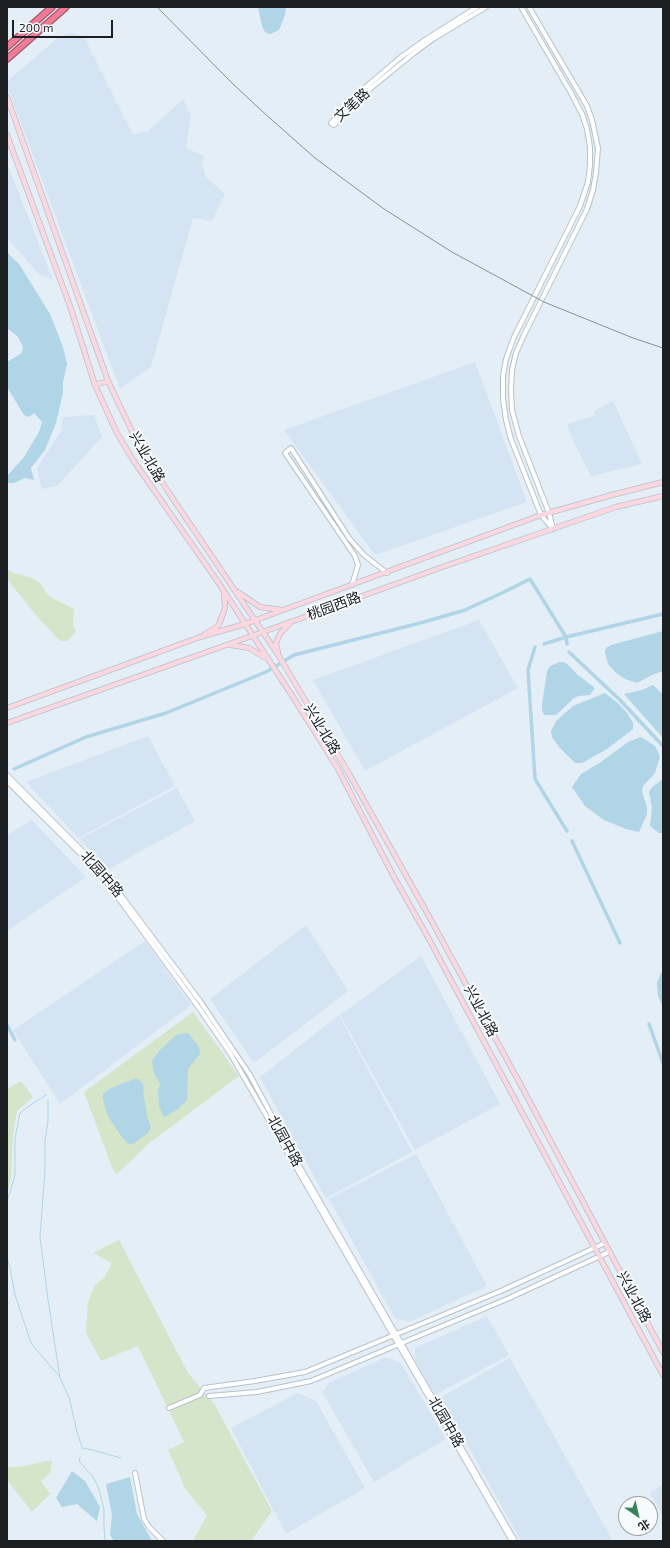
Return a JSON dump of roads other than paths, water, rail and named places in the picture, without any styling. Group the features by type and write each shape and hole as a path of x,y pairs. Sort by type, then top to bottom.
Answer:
{"highway":[{"path":"7,47 52,7"},
{"path":"7,59 66,7"}],"main road":[{"name":"兴业北路","path":"7,97 108,381 139,446 278,654 348,772 424,906 663,1352"},
{"name":"兴业北路","path":"7,135 71,309 95,385 117,433 133,460 270,661 338,769 593,1248 663,1376"},
{"path":"95,385 108,381"},
{"name":"桃园西路","path":"7,708 200,637 245,624 387,573 541,515 663,482"},
{"name":"桃园西路","path":"7,722 253,636 448,565 616,507 663,496"},
{"path":"234,589 260,607 284,610"},
{"path":"200,637 217,626 220,622 225,608 224,592"},
{"path":"278,654 276,643 280,634 290,622"},
{"path":"227,645 249,648 270,661"}],"street":[{"name":"文笔路","path":"477,7 401,57 367,86 331,123 334,125 371,88 414,53 486,7"},
{"path":"521,7 582,114 587,129 590,147 588,182 580,206 514,337 506,359 503,376 503,399 511,439 541,515 553,529"},
{"path":"529,7 587,106 592,120 598,148 596,174 587,209 516,353 512,370 512,410 520,436 549,513 553,529"},
{"path":"511,439 520,436"},
{"path":"352,585 358,565 355,556 285,453 291,448 349,538 364,555 387,573"},
{"name":"北园中路","path":"7,775 100,870 200,1001 250,1075 289,1148 399,1344 512,1541"},
{"name":"北园中路","path":"7,781 93,866 108,884 199,1008 245,1078 394,1335"},
{"path":"170,1408 200,1395 204,1388 305,1372 503,1290 605,1243"},
{"path":"209,1396 257,1392 311,1381 507,1300 610,1252"},
{"name":"北园中路","path":"399,1344 516,1541"},
{"path":"135,1473 144,1519 149,1527 163,1541"}],"water":[{"path":"258,7 286,7 285,15 279,30 270,34 265,32 262,26"},
{"path":"7,252 19,264 50,314 63,347 67,364 63,382 63,393 56,423 45,450 31,468 34,480 25,478 14,483 8,483 7,476 24,457 39,432 42,422 34,413 29,417 24,415 7,387 7,362 22,353 23,347 18,337 7,328"},
{"path":"663,631 663,671 637,683 625,679 616,673 608,664 605,653 606,648 611,645"},
{"path":"560,662 566,663 578,675 595,688 590,695 578,696 573,699 556,715 544,715 542,705 547,671 550,666"},
{"path":"653,685 661,693 663,692 663,738 624,694 642,690"},
{"path":"605,693 619,704 627,713 633,723 633,729 607,749 582,763 575,763 559,747 552,737 551,731 556,721 573,706"},
{"path":"641,737 655,746 660,756 655,773 643,786 642,791 647,808 647,814 639,832 626,829 604,820 585,806 572,787 581,774 601,762 628,742"},
{"path":"663,779 663,833 659,833 650,826 652,808 649,792 652,787"},
{"path":"661,973 663,973 663,1007 658,996 657,982"},
{"path":"188,1033 199,1047 200,1054 188,1069 187,1100 177,1110 164,1117 159,1106 158,1092 160,1084 154,1073 152,1061 160,1050 176,1035"},
{"path":"137,1078 143,1084 147,1115 151,1128 148,1133 133,1144 128,1144 108,1116 103,1100 103,1094 111,1088"},
{"path":"72,1471 85,1481 100,1507 97,1521 77,1504 62,1507 56,1498"},
{"path":"130,1477 137,1514 152,1541 114,1541 110,1535 112,1515 106,1484"}],"waterway":[{"path":"14,769 86,737 166,713 266,672 294,655 465,610 530,579 566,637 663,614"},
{"path":"544,644 566,637 567,644"},
{"path":"535,647 528,670 535,779 567,831"},
{"path":"569,652 620,700 663,746"},
{"path":"572,841 620,943"},
{"path":"649,1024 663,1063"},
{"path":"7,1025 15,1040"},
{"path":"7,1202 15,1175 15,1138 20,1113 46,1095"},
{"path":"48,1100 48,1121 45,1140 45,1170 40,1237 60,1378 69,1397 78,1436 83,1449 85,1448 121,1458"},
{"path":"7,1258 15,1295 31,1343 60,1377"},
{"path":"80,1457 79,1461 93,1477 99,1489 104,1510 105,1541"}],"railway":[{"path":"157,7 233,84 263,112 315,158 384,209 452,252 544,302 633,338 663,348"}]}
